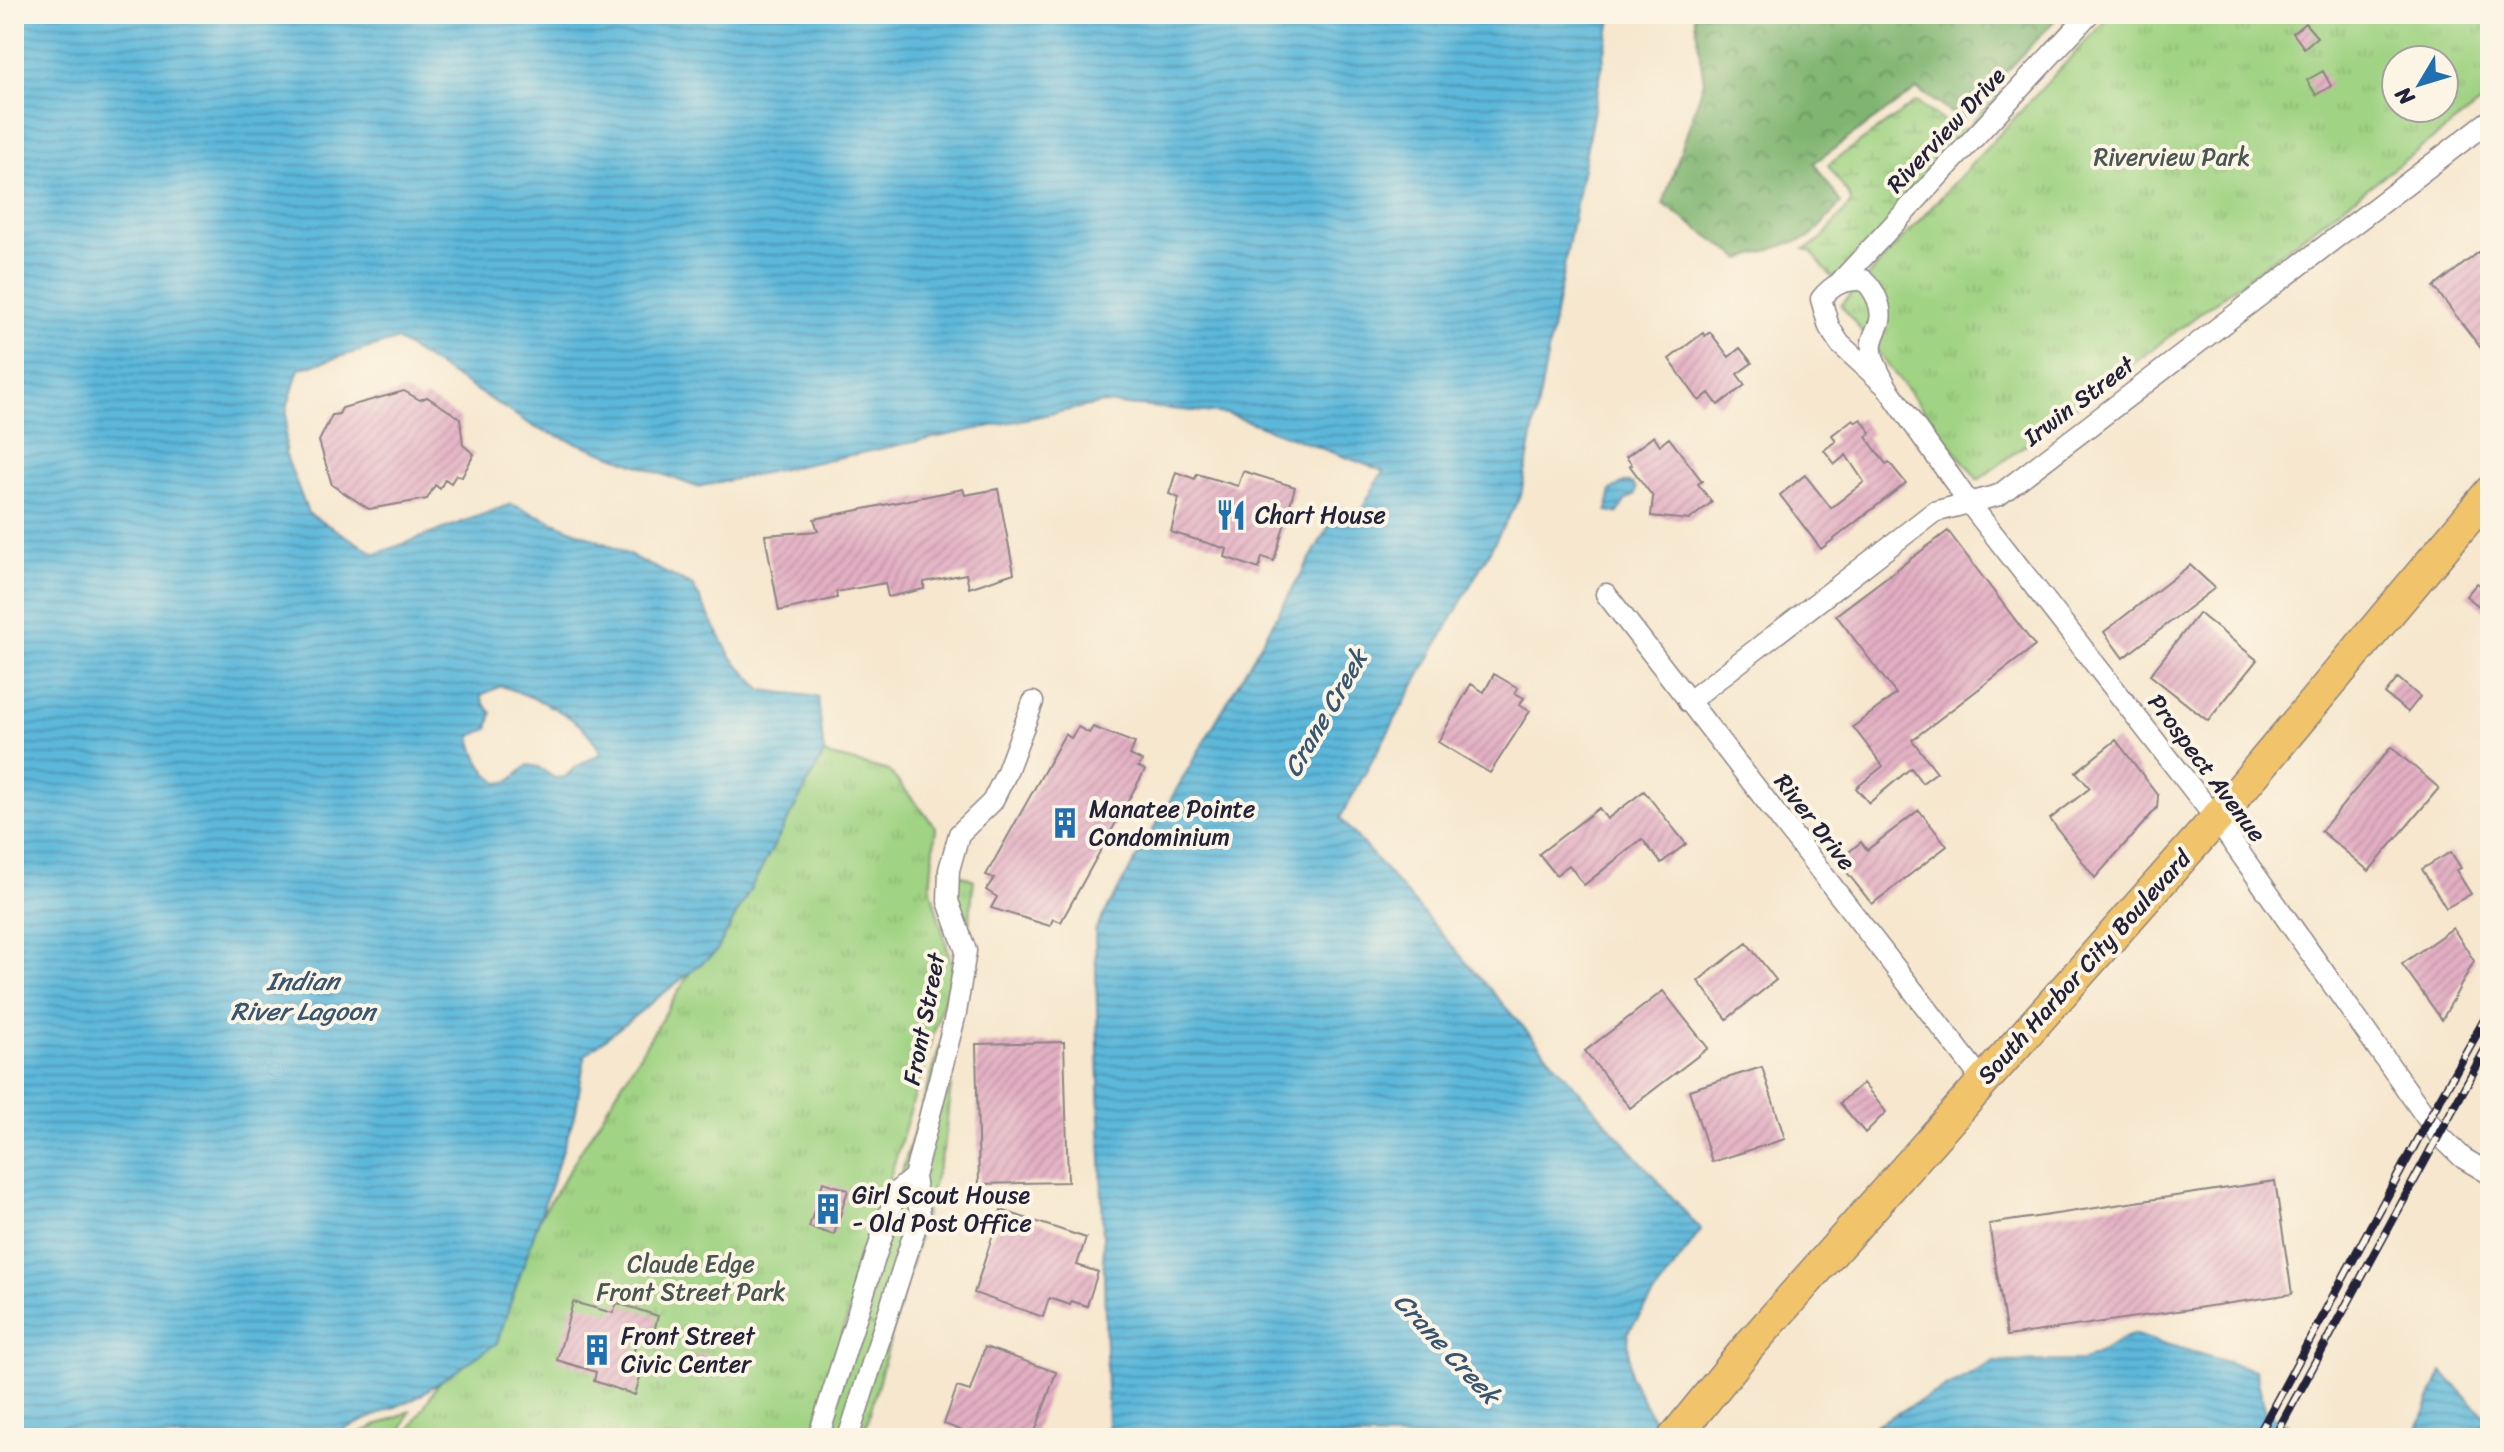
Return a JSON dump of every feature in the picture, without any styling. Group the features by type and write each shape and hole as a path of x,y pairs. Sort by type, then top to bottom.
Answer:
{"main road":[{"name":"South Harbor City Boulevard","path":"1674,1438 1700,1402 2216,819 2490,492"}],"street":[{"name":"Riverview Drive","path":"1840,282 2089,14"},
{"name":"Irwin Street","path":"1688,702 1934,512 1999,495 2490,120"},
{"name":"Prospect Avenue","path":"1887,387 1840,344 1829,327 1821,299 1840,282 1864,280 1874,294 1880,309 1880,321 1873,332 1872,352 1887,387 1970,504 2216,819 2438,1134 2463,1158 2490,1174"},
{"name":"River Drive","path":"1606,594 1983,1081"},
{"name":"Front Street","path":"848,1438 920,1214 914,1177 956,1013 966,951 948,901 949,870 959,834 992,802 1006,774 1033,702"},
{"name":"Front Street","path":"818,1438 896,1192 914,1177"}],"green space":[{"path":"1694,14 2051,14 2057,18 1961,120 1917,89 1814,163 1841,203 1811,237 1741,259 1663,204 1704,82"},
{"path":"2066,14 2084,14 1839,287 1811,251 1804,249 1819,242 1851,203 1828,165 1916,102 1954,129 1966,129 2064,25"},
{"name":"Riverview Park","path":"2111,14 2490,14 2490,96 2460,118 2460,44 2380,44 2380,124 2453,124 1978,480 1841,305"},
{"name":"Claude Edge Front Street Park","path":"824,754 889,771 936,827 930,886 953,969 811,1438 409,1438 411,1428"},
{"path":"942,867 974,880 944,1146 863,1438 821,1438 963,971"},
{"path":"866,1322 876,1328 843,1438 825,1438 860,1323"},
{"path":"410,1411 398,1438 348,1438"}],"water":[{"name":"Indian River Lagoon","path":"14,14 1612,14 1521,495 1340,818 1701,1230 1628,1332 1630,1376 1663,1438 1141,1438 1108,1429 1095,930 1340,507 1351,518 1358,516 1383,471 1228,414 1103,403 697,487 536,428 396,340 299,369 287,408 285,453 308,513 376,554 511,504 604,543 693,586 731,657 762,690 818,697 824,754 716,952 585,1055 576,1111 497,1343 416,1398 324,1438 14,1438","holes":["501,686 544,703 573,720 594,741 600,754 574,768 565,777 555,778 538,767 528,765 510,781 498,783 480,762 471,736 488,729 492,713 481,695"]},
{"path":"1626,482 1636,488 1635,495 1625,501 1618,513 1607,511 1611,490"},
{"path":"2132,1334 2255,1370 2266,1412 2311,1438 1851,1438 1993,1362 2083,1361"},
{"path":"2442,1372 2488,1419 2476,1438 2414,1438"}],"building":[{"path":"2305,23 2317,37 2304,48 2293,33"},
{"path":"2323,71 2331,86 2316,95 2307,80"},
{"path":"2479,252 2490,266 2490,360 2434,287"},
{"path":"1710,332 1729,357 1740,348 1752,363 1737,374 1745,385 1718,405 1709,393 1699,401 1669,359 1703,333 1705,336"},
{"path":"404,391 420,400 427,397 460,418 463,445 474,454 462,477 456,475 451,483 445,479 440,489 435,485 427,499 369,509 332,485 319,441 332,415 339,414 342,408"},
{"path":"1853,419 1856,422 1861,419 1871,433 1866,437 1886,464 1889,462 1906,483 1821,549 1780,495 1805,475 1831,508 1864,482 1846,455 1835,464 1824,450 1836,441 1832,435"},
{"path":"1654,436 1660,445 1669,438 1702,481 1698,484 1712,502 1689,520 1651,516 1653,497 1626,457"},
{"name":"Chart House","path":"1243,471 1295,487 1274,561 1262,557 1259,569 1225,557 1227,549 1171,532 1179,498 1169,494 1176,472 1195,479 1197,474 1238,486"},
{"path":"963,489 965,495 998,489 1014,573 969,588 966,574 924,582 924,589 888,597 885,583 836,592 837,598 779,611 765,535 818,531 814,519"},
{"path":"1948,531 2035,646 1912,740 1937,772 1922,783 1911,768 1869,803 1856,788 1883,766 1853,727 1896,694 1836,615"},
{"path":"2190,565 2215,588 2123,658 2104,632"},
{"path":"2490,572 2490,615 2466,596"},
{"path":"2199,613 2257,660 2208,721 2150,675"},
{"path":"1494,674 1518,688 1515,693 1524,698 1519,705 1530,711 1490,773 1438,742 1471,684 1484,692"},
{"path":"2398,678 2420,697 2408,712 2385,694"},
{"name":"Manatee Pointe Condominium","path":"1078,727 1089,733 1093,727 1135,743 1130,755 1142,761 1138,767 1145,770 1061,922 1053,919 1050,926 991,908 997,897 986,890 994,878 986,875 1065,734 1071,738"},
{"path":"2116,740 2158,795 2157,808 2095,878 2050,819 2090,788 2076,772"},
{"path":"2391,747 2439,788 2369,871 2321,831"},
{"path":"1644,791 1686,844 1661,863 1642,839 1584,885 1569,865 1556,875 1539,854 1599,808 1607,819"},
{"path":"1919,810 1947,846 1872,904 1838,861 1861,842 1867,850"},
{"path":"2451,852 2461,868 2456,870 2471,894 2446,908 2422,869"},
{"path":"2453,928 2474,961 2442,1020 2402,964"},
{"path":"1747,943 1776,980 1727,1019 1698,981"},
{"path":"1663,991 1708,1048 1630,1108 1585,1051"},
{"path":"1064,1042 1068,1182 979,1184 976,1044"},
{"path":"1762,1067 1785,1139 1712,1162 1689,1090"},
{"path":"1863,1083 1886,1112 1865,1133 1840,1103"},
{"path":"2275,1181 2292,1294 2007,1336 1989,1224"},
{"name":"Girl Scout House - Old Post Office","path":"823,1182 848,1190 834,1235 809,1227"},
{"path":"1001,1210 1086,1238 1077,1265 1098,1272 1087,1306 1071,1301 1070,1305 1049,1298 1043,1317 974,1293"},
{"name":"Front Street Civic Center","path":"573,1302 613,1313 617,1303 658,1316 652,1339 638,1335 630,1367 642,1370 635,1395 594,1381 596,1372 557,1360"},
{"path":"985,1347 1056,1372 1033,1438 960,1438 963,1431 944,1424 957,1387 970,1391"},
{"path":"704,1353 712,1362 710,1372 698,1374 691,1367 693,1356"}],"railway":[{"path":"2257,1438 2490,1010"},
{"path":"2274,1438 2490,1041"}],"place":[{"name":"Chart House","path":"1231,515"},
{"name":"Manatee Pointe Condominium","path":"1065,823"},
{"name":"Girl Scout House - Old Post Office","path":"828,1209"},
{"name":"Front Street Civic Center","path":"597,1350"}],"water label":[{"name":"Crane Creek","path":"1325,713"},
{"name":"Crane Creek","path":"1447,1348"}]}
